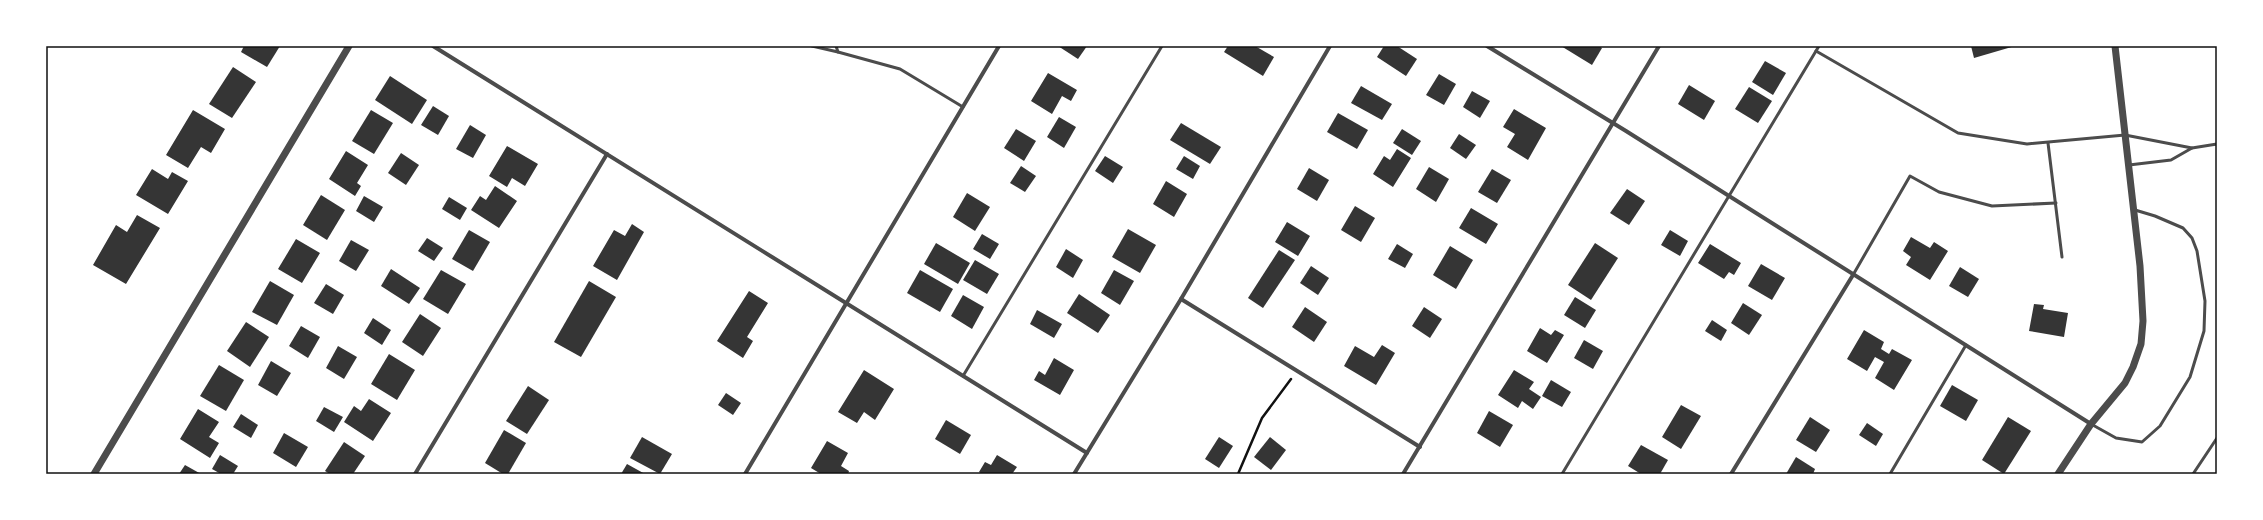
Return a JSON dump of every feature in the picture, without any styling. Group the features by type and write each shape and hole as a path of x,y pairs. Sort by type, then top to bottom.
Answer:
{"street":[{"path":"94,474 349,46"},
{"path":"433,46 1087,453"},
{"path":"745,474 999,46"},
{"path":"1074,474 1181,299 1330,46"},
{"path":"1403,474 1614,124 1659,46"},
{"path":"2058,474 2091,424 2125,383 2138,355 2143,321 2140,266 2115,46"},
{"path":"1489,47 2091,424"},
{"path":"415,474 607,154"},
{"path":"1730,474 1853,274"},
{"path":"1181,299 1420,447"}],"lane":[{"path":"812,46 900,69 962,107"},
{"path":"836,46 838,52"},
{"path":"964,376 1162,46"},
{"path":"1562,474 1819,46"},
{"path":"1816,51 1958,133 2027,144 2125,135 2192,148 2217,144"},
{"path":"2048,143 2062,257"},
{"path":"2129,165 2171,160 2192,148"},
{"path":"1853,274 1910,176 1939,192 1992,206 2056,203"},
{"path":"2091,424 2116,438 2142,442 2160,426 2190,378 2204,331 2205,301 2197,251 2192,238 2183,228 2155,216 2134,210"},
{"path":"1890,474 1966,345"},
{"path":"2193,474 2217,438"}],"path":[{"path":"1238,474 1262,418 1297,371"}],"building":[{"path":"244,46 280,46 267,67 241,52"},
{"path":"1058,46 1087,46 1078,59"},
{"path":"1228,46 1255,46 1274,57 1263,76 1224,52"},
{"path":"1384,46 1397,46 1417,59 1406,76 1377,57"},
{"path":"1561,46 1599,46 1602,48 1592,65"},
{"path":"1971,46 2015,46 1974,58"},
{"path":"1765,61 1786,73 1773,95 1752,82"},
{"path":"233,67 256,82 232,118 209,104"},
{"path":"1048,73 1077,90 1071,101 1062,96 1052,114 1031,101"},
{"path":"1439,74 1456,84 1444,105 1426,95"},
{"path":"390,76 427,100 412,124 375,100"},
{"path":"1689,85 1715,101 1704,120 1678,104"},
{"path":"1361,86 1392,104 1382,120 1351,103"},
{"path":"1749,87 1772,101 1758,123 1735,109"},
{"path":"1472,91 1490,101 1480,118 1463,107"},
{"path":"433,106 449,116 438,135 421,125"},
{"path":"1514,109 1546,128 1528,160 1507,147 1515,134 1503,127"},
{"path":"193,110 225,129 211,153 201,147 188,168 166,155"},
{"path":"371,110 393,123 374,154 352,141"},
{"path":"1338,113 1368,130 1357,149 1327,132"},
{"path":"1059,117 1076,127 1064,148 1047,137"},
{"path":"1181,123 1221,147 1210,164 1170,140"},
{"path":"470,125 486,135 473,158 456,149"},
{"path":"1016,129 1036,141 1024,161 1004,148"},
{"path":"1402,129 1421,141 1412,155 1393,143"},
{"path":"1459,134 1476,145 1466,159 1450,148"},
{"path":"507,146 538,164 525,186 512,178 507,187 489,176"},
{"path":"1397,149 1411,158 1393,187 1373,174 1384,156 1390,160"},
{"path":"346,151 368,165 357,183 361,186 355,196 329,179"},
{"path":"401,153 419,165 406,185 388,173"},
{"path":"1105,156 1123,167 1113,183 1095,171"},
{"path":"1184,156 1200,166 1193,179 1176,169"},
{"path":"1021,166 1036,176 1025,192 1010,183"},
{"path":"1429,167 1449,179 1436,202 1416,189"},
{"path":"1309,168 1329,180 1317,201 1297,189"},
{"path":"152,169 168,179 172,172 188,181 168,214 136,195"},
{"path":"1492,169 1511,180 1497,203 1478,192"},
{"path":"1166,181 1187,194 1174,217 1153,204"},
{"path":"495,186 517,201 499,228 471,210 480,196 486,200"},
{"path":"1627,189 1645,201 1629,225 1610,213"},
{"path":"967,193 990,207 975,231 953,217"},
{"path":"321,195 345,210 327,240 303,225"},
{"path":"364,196 383,207 374,222 356,211"},
{"path":"449,197 467,208 460,220 442,209"},
{"path":"1355,206 1375,218 1361,242 1341,230"},
{"path":"1471,208 1498,224 1486,244 1459,228"},
{"path":"137,215 160,228 126,284 93,265 116,225 127,232"},
{"path":"1287,222 1310,236 1298,256 1275,242"},
{"path":"632,224 644,232 617,280 593,266 614,230 625,236"},
{"path":"1128,229 1156,245 1140,273 1112,257"},
{"path":"469,230 490,242 473,271 452,259"},
{"path":"1670,230 1688,241 1680,256 1661,245"},
{"path":"982,234 999,244 990,259 973,249"},
{"path":"1911,237 1930,248 1934,242 1948,251 1930,280 1906,265 1911,257 1903,251"},
{"path":"427,238 443,248 434,261 418,251"},
{"path":"296,239 320,253 302,283 278,269"},
{"path":"351,240 369,250 356,271 339,261"},
{"path":"936,243 970,263 958,284 924,264"},
{"path":"1595,243 1618,258 1591,300 1568,285"},
{"path":"1397,244 1413,254 1405,268 1388,259"},
{"path":"1710,244 1741,263 1734,275 1729,272 1724,279 1698,263"},
{"path":"1450,246 1473,260 1456,289 1433,275"},
{"path":"1066,249 1083,260 1073,278 1056,267"},
{"path":"1279,250 1295,260 1263,308 1248,298"},
{"path":"975,260 999,274 987,294 963,280"},
{"path":"1761,264 1785,278 1772,300 1748,286"},
{"path":"1311,266 1329,278 1318,295 1300,283"},
{"path":"1960,267 1979,279 1968,297 1949,286"},
{"path":"391,269 420,288 409,304 381,286"},
{"path":"441,270 466,284 448,314 423,299"},
{"path":"920,270 953,289 940,312 907,293"},
{"path":"1114,270 1134,281 1120,305 1101,293"},
{"path":"270,281 294,295 277,325 252,312"},
{"path":"589,281 616,297 581,357 554,342"},
{"path":"326,284 344,295 333,314 314,303"},
{"path":"749,291 768,303 747,337 753,341 743,358 717,341"},
{"path":"1079,294 1110,315 1098,333 1067,313"},
{"path":"963,295 984,307 972,329 951,316"},
{"path":"1575,297 1596,310 1585,328 1564,315"},
{"path":"1743,303 1762,315 1749,335 1731,323"},
{"path":"2034,304 2044,305 2043,309 2068,313 2064,337 2029,331"},
{"path":"1305,307 1327,322 1314,342 1292,327"},
{"path":"1424,307 1442,319 1430,338 1412,326"},
{"path":"1037,310 1062,324 1054,338 1030,324"},
{"path":"420,314 441,328 423,356 402,342"},
{"path":"373,318 391,330 382,345 364,333"},
{"path":"1712,320 1727,330 1721,341 1705,331"},
{"path":"246,322 269,337 250,367 227,351"},
{"path":"301,326 320,337 308,358 289,346"},
{"path":"1540,328 1551,335 1555,330 1564,335 1547,363 1527,351"},
{"path":"1864,330 1884,342 1881,349 1889,354 1892,349 1912,360 1894,390 1875,378 1884,362 1875,357 1867,371 1847,359"},
{"path":"1584,340 1603,351 1593,369 1574,358"},
{"path":"1382,345 1395,353 1376,385 1344,366 1355,346 1374,357"},
{"path":"338,346 357,357 344,379 326,368"},
{"path":"389,354 415,370 397,400 371,384"},
{"path":"1054,358 1074,370 1060,395 1034,380 1039,371 1045,375"},
{"path":"271,361 291,373 277,396 258,385"},
{"path":"219,365 244,380 226,411 200,396"},
{"path":"864,370 894,389 875,420 864,412 857,423 838,412"},
{"path":"1514,370 1534,382 1529,389 1541,397 1533,409 1522,401 1518,408 1498,395"},
{"path":"1551,380 1571,392 1562,407 1542,396"},
{"path":"1952,385 1978,400 1966,421 1940,406"},
{"path":"528,386 549,400 527,434 506,421"},
{"path":"726,393 741,403 733,415 718,405"},
{"path":"369,399 391,413 373,441 344,422 354,406 361,411"},
{"path":"1681,405 1701,416 1681,449 1662,437"},
{"path":"324,407 343,417 334,432 316,421"},
{"path":"198,409 219,422 209,437 219,443 210,458 180,439"},
{"path":"1489,411 1513,425 1500,447 1477,433"},
{"path":"241,414 258,425 251,438 233,427"},
{"path":"1810,417 1830,430 1816,452 1796,440"},
{"path":"2008,417 2031,431 2004,474 1982,460"},
{"path":"946,420 971,435 960,454 935,439"},
{"path":"1867,423 1883,434 1876,446 1859,435"},
{"path":"504,430 526,443 508,474 503,474 485,463"},
{"path":"284,433 308,447 296,467 273,453"},
{"path":"642,437 672,454 660,474 630,458"},
{"path":"1219,437 1233,446 1219,468 1205,459"},
{"path":"1270,437 1286,450 1271,470 1254,457"},
{"path":"827,441 848,453 841,466 849,471 848,474 821,474 811,468"},
{"path":"344,442 365,456 353,474 330,474 325,471"},
{"path":"1641,445 1668,460 1660,474 1641,474 1628,466"},
{"path":"220,455 238,466 233,474 221,474 212,469"},
{"path":"997,455 1017,467 1012,474 982,474 979,472 985,462 991,465"},
{"path":"1796,457 1815,469 1813,474 1786,474"},
{"path":"627,464 645,474 621,474"},
{"path":"185,465 201,474 179,474"}]}
